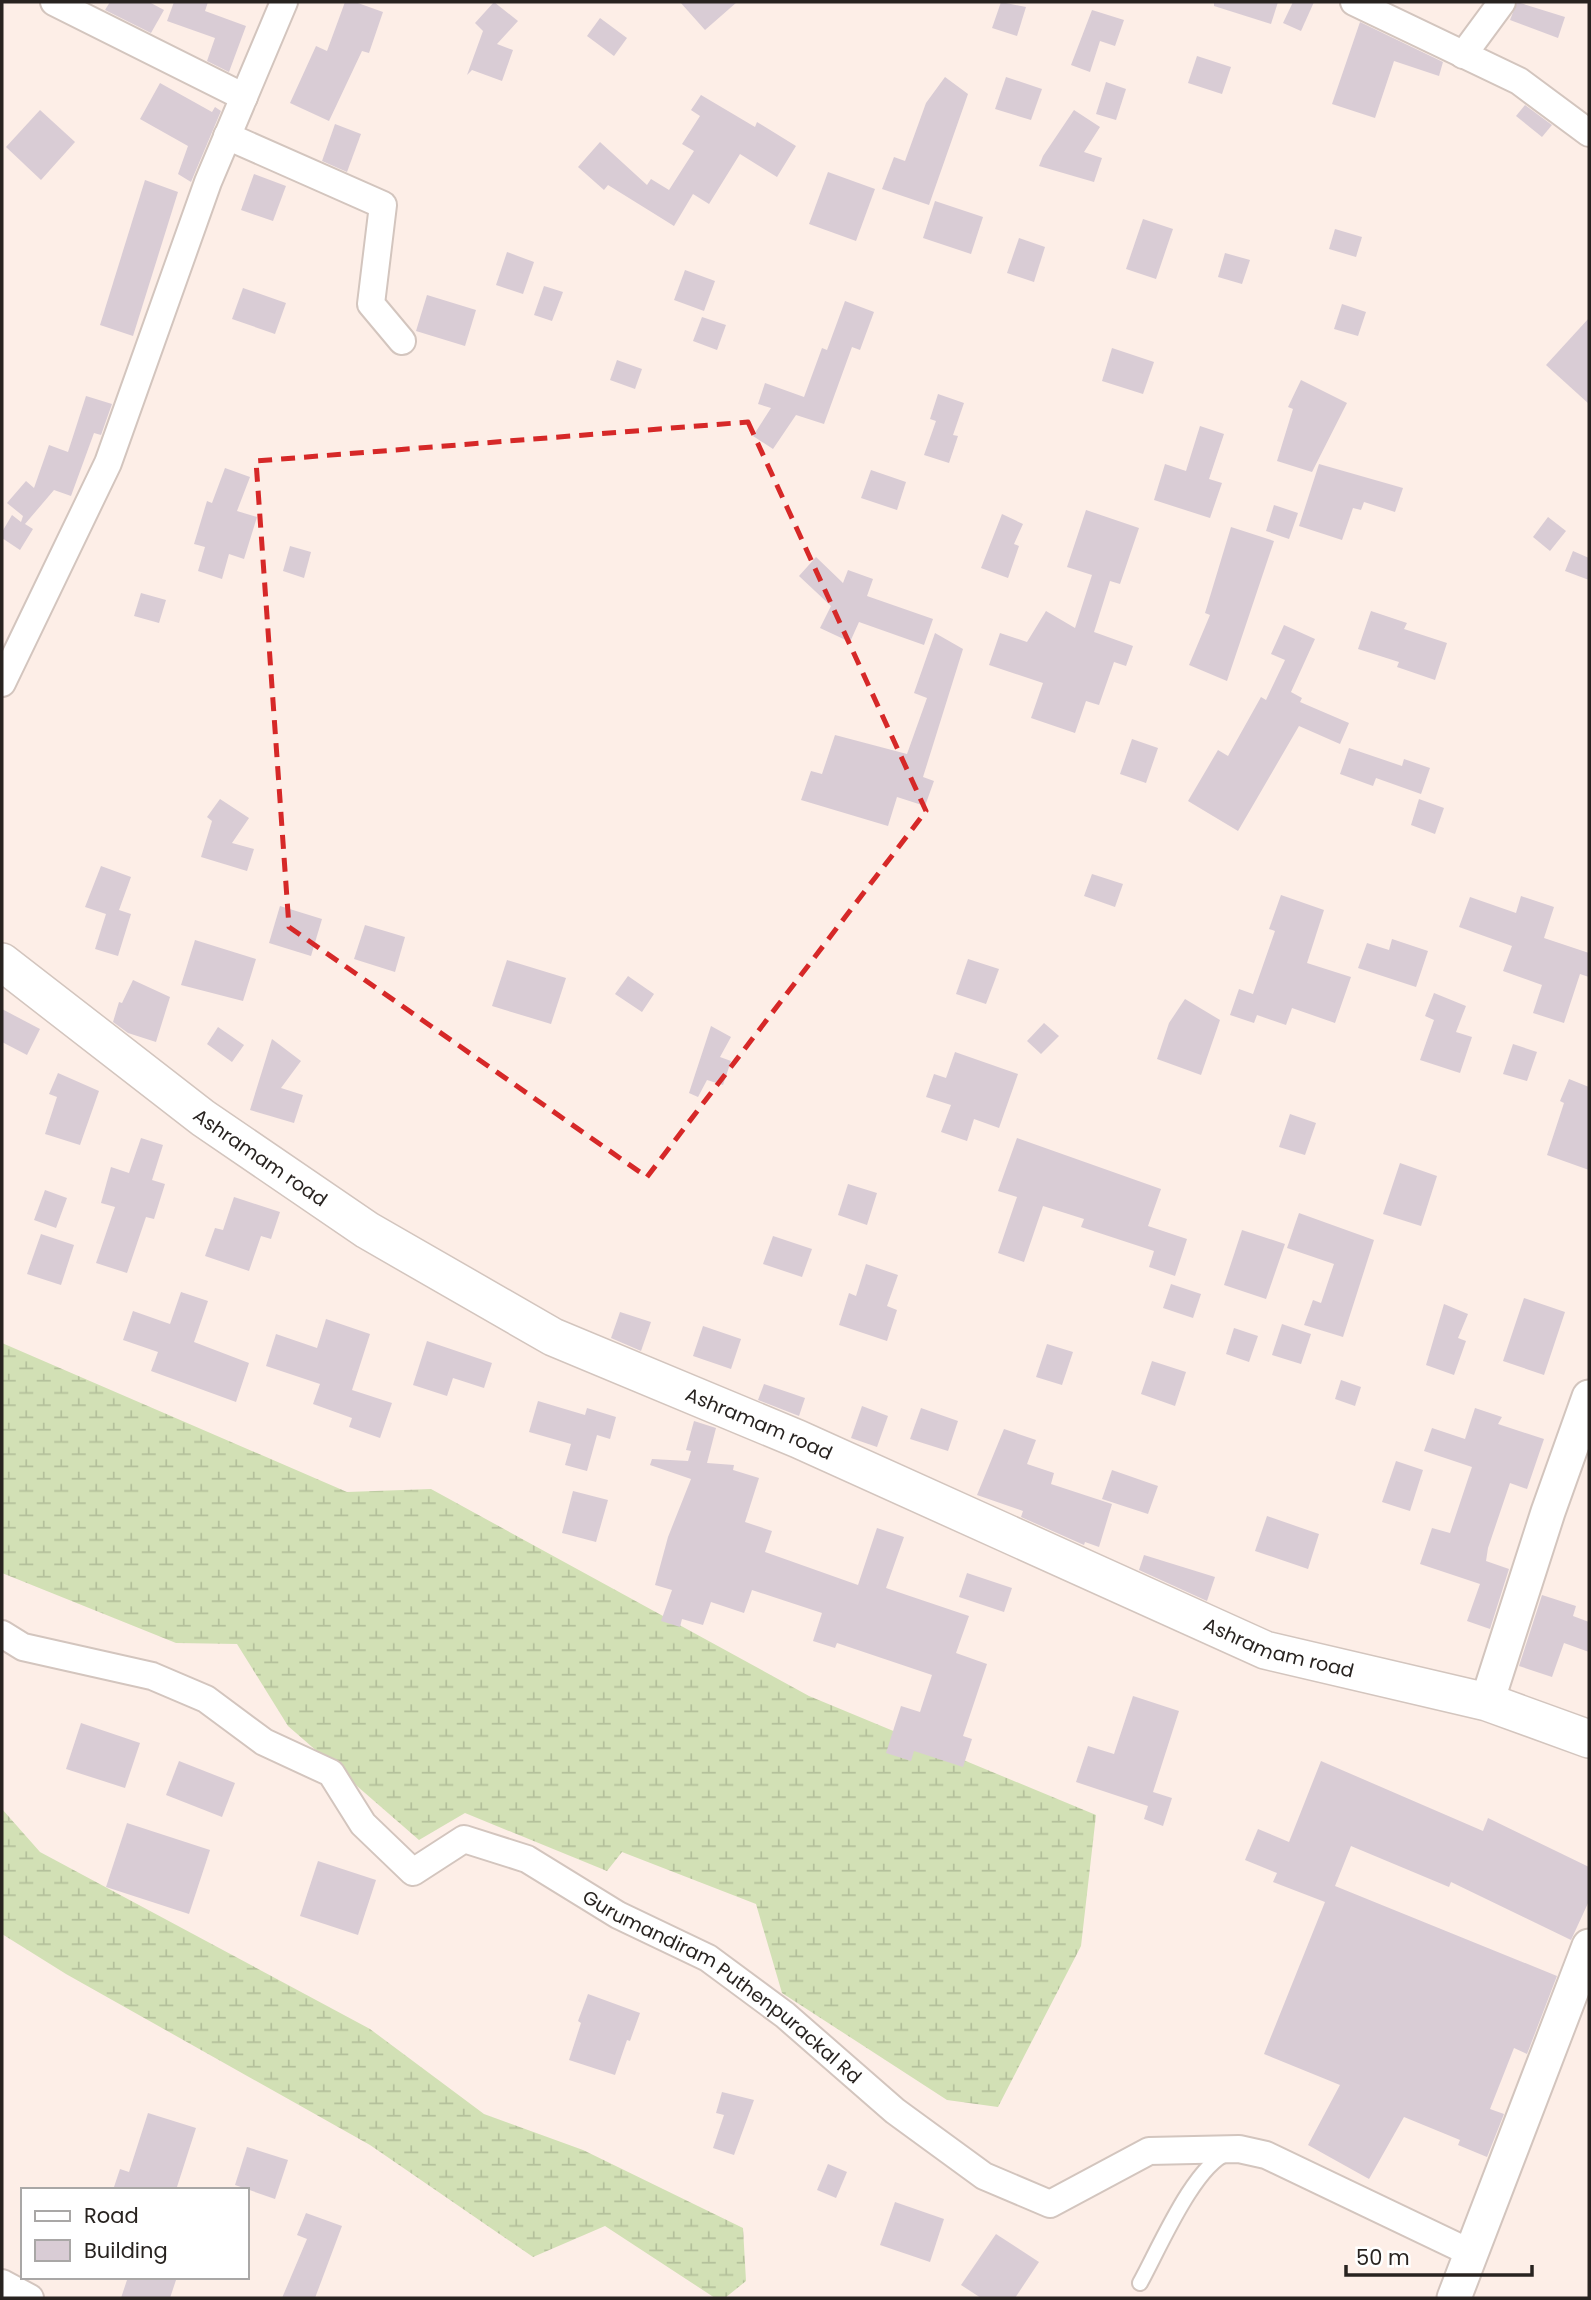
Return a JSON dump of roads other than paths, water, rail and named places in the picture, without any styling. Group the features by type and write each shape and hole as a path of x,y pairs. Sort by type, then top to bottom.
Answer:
{"main road":[{"name":"Ashramam road","path":"2,962 203,1118 356,1223 553,1337 798,1439 1265,1650 1487,1702 1589,1739"}],"street":[{"path":"54,2 244,97"},
{"path":"2,683 108,463 208,181 284,2"},
{"path":"1354,2 1519,81 1589,133"},
{"path":"1464,55 1502,2"},
{"path":"227,135 383,205 371,304 401,341"},
{"path":"1487,1702 1548,1512 1589,1397"},
{"name":"Gurumandiram Puthenpurackal Rd","path":"2,1634 23,1647 152,1676 206,1699 264,1742 331,1773 363,1824 413,1872 464,1839 527,1859 618,1915 708,1958 785,2015 895,2111 995,2180 1050,2204 1149,2151 1239,2149 1266,2155 1471,2253"},
{"path":"1454,2298 1589,1946"},
{"path":"2,2283 30,2298"}],"lane":[{"path":"1140,2283 1200,2177 1220,2156 1239,2149"}]}
